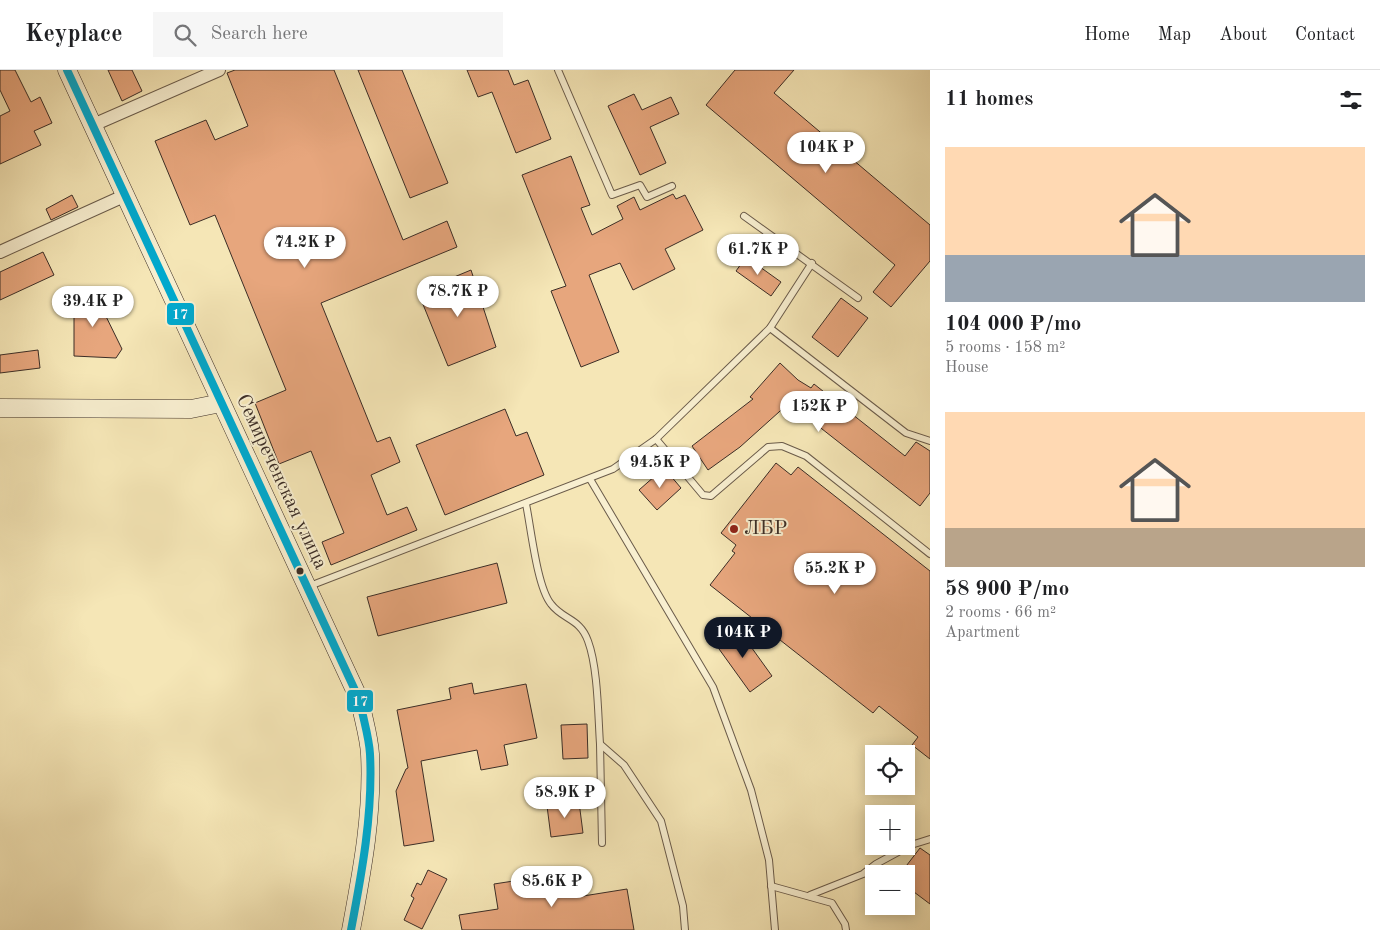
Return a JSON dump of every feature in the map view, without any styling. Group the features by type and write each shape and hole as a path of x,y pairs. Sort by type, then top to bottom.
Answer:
{"main road":[{"name":"Семиреченская улица","path":"67,70 360,701 370,752 370,804 367,841 351,930"},
{"path":"0,408 191,409 221,403"}],"street":[{"path":"93,125 218,70"},
{"path":"0,252 126,195"}],"lane":[{"path":"558,70 612,195 640,184 647,197 672,186"},
{"path":"744,216 812,263 858,298"},
{"path":"306,588 613,469 656,439 770,328 812,263"},
{"path":"770,328 906,433 930,441"},
{"path":"656,439 703,494 711,496 768,447 782,446 806,456 930,554"},
{"path":"590,479 714,687 751,790 769,860 775,930"},
{"path":"526,504 540,583 551,605 580,626 589,642 595,682 600,744 602,843"},
{"path":"600,744 624,765 662,821 683,906 685,930"},
{"path":"810,895 863,874 876,864 910,845 930,839"},
{"path":"771,886 792,893 810,895 832,903 845,924 846,930"}],"building":[{"path":"0,70 15,70 31,102 40,97 52,123 34,131 41,145 0,164 0,116 10,111 0,90"},
{"path":"108,70 132,70 142,91 122,101"},
{"path":"235,70 334,70 403,240 447,221 457,247 321,303 377,442 390,437 400,462 371,475 387,515 407,507 417,530 331,565 322,542 344,533 311,451 279,464 255,403 286,390 215,215 190,225 155,141 206,120 215,140 248,126 227,73"},
{"path":"358,70 402,70 448,183 410,198"},
{"path":"467,70 508,70 514,85 528,80 551,139 516,153 492,92 478,97"},
{"path":"735,70 794,70 774,93 930,225 930,261 891,307 873,292 895,265 706,105"},
{"path":"634,94 642,110 671,97 679,114 650,127 666,163 640,175 608,106"},
{"path":"571,156 590,205 581,208 592,235 623,219 617,206 634,197 640,210 673,194 676,199 685,195 703,230 665,249 675,269 633,290 620,263 589,275 619,352 581,367 551,291 566,286 522,175"},
{"path":"72,195 78,207 51,220 46,209"},
{"path":"43,252 54,275 0,300 0,272"},
{"path":"746,257 781,282 771,296 736,271"},
{"path":"471,270 496,347 448,366 418,292"},
{"path":"92,288 122,349 116,358 74,356 74,311 68,299"},
{"path":"841,298 868,318 838,357 812,337"},
{"path":"38,350 40,368 0,373 0,355"},
{"path":"780,363 798,380 811,388 814,384 905,456 916,442 930,451 930,493 920,506 789,403 740,447 708,470 692,446 753,399 750,397"},
{"path":"505,409 516,436 527,432 544,475 445,515 416,445"},
{"path":"776,463 791,475 798,467 930,571 930,759 915,747 915,745 912,745 918,737 879,706 873,713 710,585 735,553 732,551 736,545 721,533"},
{"path":"664,468 681,488 657,510 639,490"},
{"path":"497,563 507,603 378,636 367,597"},
{"path":"736,626 772,676 750,692 714,642"},
{"path":"472,683 474,694 526,684 537,738 504,745 508,765 481,770 477,750 421,761 434,841 404,846 396,791 408,768 397,710 451,699 449,688"},
{"path":"587,724 588,758 563,759 561,725"},
{"path":"579,802 583,833 551,837 547,806"},
{"path":"920,848 930,855 930,904 915,893 915,865 907,865"},
{"path":"428,870 447,879 422,929 404,920 414,898 411,896 417,883 421,885"},
{"path":"573,872 577,897 627,889 634,930 462,930 459,915 498,909 494,884"}],"transit line":[{"name":"17","path":"67,70 360,701 369,747 370,798 363,864 351,930"}],"place":[{"name":"ЛБР","path":"734,529"}]}
